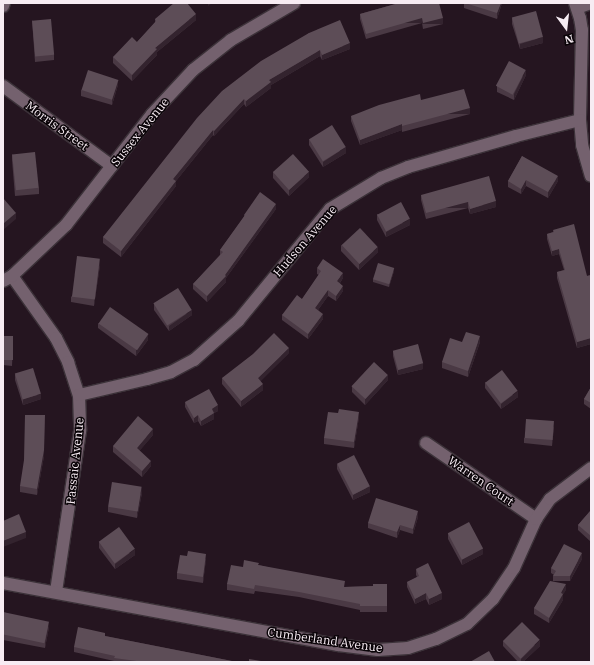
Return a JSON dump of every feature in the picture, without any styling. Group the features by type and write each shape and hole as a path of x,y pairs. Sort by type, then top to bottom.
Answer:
{"street":[{"name":"Sussex Avenue","path":"8,278 66,225 152,114 193,70 231,40 294,3"},
{"path":"591,3 576,5 586,29 580,120 582,145 591,176"},
{"name":"Morris Street","path":"3,86 112,166"},
{"name":"Hudson Avenue","path":"79,395 171,372 194,360 238,320 330,209 381,178 408,167 516,136 580,120"},
{"name":"Passaic Avenue","path":"8,278 56,338 68,362 79,395 80,431 56,592"},
{"name":"Warren Court","path":"426,443 536,519"},
{"name":"Cumberland Avenue","path":"3,583 338,645 378,650 408,648 436,639 467,624 493,599 514,568 536,519 550,499 591,468"}],"building":[{"path":"174,3 187,3 196,14 155,48 157,49 132,75 113,57 132,37 137,42 156,21 155,19"},
{"path":"399,3 439,3 443,18 423,23 422,18 366,34 360,14"},
{"path":"465,3 501,3 497,13"},
{"path":"536,11 543,37 519,44 512,17"},
{"path":"51,19 54,55 35,57 32,21"},
{"path":"340,20 350,43 322,55 320,50 269,80 271,82 246,101 244,99 214,131 213,130 173,179 176,181 121,251 103,237 197,118 222,91 261,61 309,33"},
{"path":"509,61 526,70 513,95 496,86"},
{"path":"88,70 118,80 112,100 82,90"},
{"path":"464,89 470,108 402,126 402,124 360,140 351,116 379,105 420,94 421,100"},
{"path":"332,125 346,147 323,161 309,139"},
{"path":"35,152 39,188 16,190 12,154"},
{"path":"293,154 309,172 289,190 273,172"},
{"path":"522,156 558,176 548,192 526,180 521,189 508,181"},
{"path":"489,176 496,201 470,209 468,202 426,213 421,195"},
{"path":"260,192 276,204 225,275 226,276 207,296 193,284 223,252 220,250"},
{"path":"3,198 16,213 3,224"},
{"path":"401,202 410,219 386,231 377,215"},
{"path":"574,224 587,276 591,275 591,338 577,342 557,272 565,270 559,249 552,251 547,234 554,232 553,230"},
{"path":"360,228 378,247 359,264 342,245"},
{"path":"77,256 100,259 95,299 72,297"},
{"path":"323,259 343,273 337,281 343,286 336,296 328,290 315,308 323,314 308,334 282,315 297,295 302,299 321,271 317,268"},
{"path":"378,263 394,268 389,284 373,279"},
{"path":"178,288 192,310 167,325 153,303"},
{"path":"110,307 149,334 137,350 99,323"},
{"path":"466,332 480,336 468,371 442,362 450,338 462,342"},
{"path":"274,333 289,348 258,378 263,384 241,401 222,378 253,354"},
{"path":"3,336 13,336 13,360 3,360"},
{"path":"418,344 423,363 398,370 393,351"},
{"path":"374,362 388,375 365,399 351,386"},
{"path":"33,368 41,394 23,399 15,374"},
{"path":"502,370 518,391 501,403 485,383"},
{"path":"591,387 591,403 584,399"},
{"path":"209,389 218,405 212,409 214,413 201,421 198,415 194,418 185,402"},
{"path":"339,409 359,412 354,442 324,438 328,412 338,413"},
{"path":"25,415 45,415 44,450 37,489 20,486 24,460"},
{"path":"138,416 153,429 137,448 151,461 142,471 113,446"},
{"path":"526,419 554,421 553,440 525,438"},
{"path":"354,455 370,486 353,495 337,464"},
{"path":"112,482 142,487 138,511 108,507"},
{"path":"376,498 418,511 413,529 400,525 397,532 368,523"},
{"path":"591,510 591,536 578,525"},
{"path":"19,514 26,532 3,541 3,521"},
{"path":"469,522 483,548 462,560 448,533"},
{"path":"119,527 135,549 115,564 99,542"},
{"path":"564,544 582,553 570,576 553,576 556,571 551,568"},
{"path":"188,551 206,554 203,577 177,573 180,555 187,556"},
{"path":"244,560 259,563 258,565 345,581 344,587 387,584 387,606 360,606 360,604 299,592 255,585 254,589 227,584 231,565 243,567"},
{"path":"428,563 442,593 429,599 426,593 415,599 407,582 419,576 416,569"},
{"path":"550,581 566,584 561,593 563,594 549,618 534,608"},
{"path":"3,612 49,622 44,643 3,634"},
{"path":"522,622 540,640 521,659 503,641"},
{"path":"78,627 105,633 105,636 237,662 144,662 114,658 115,656 74,647"},
{"path":"489,651 495,662 470,662"},
{"path":"249,659 267,662 249,662"}]}
